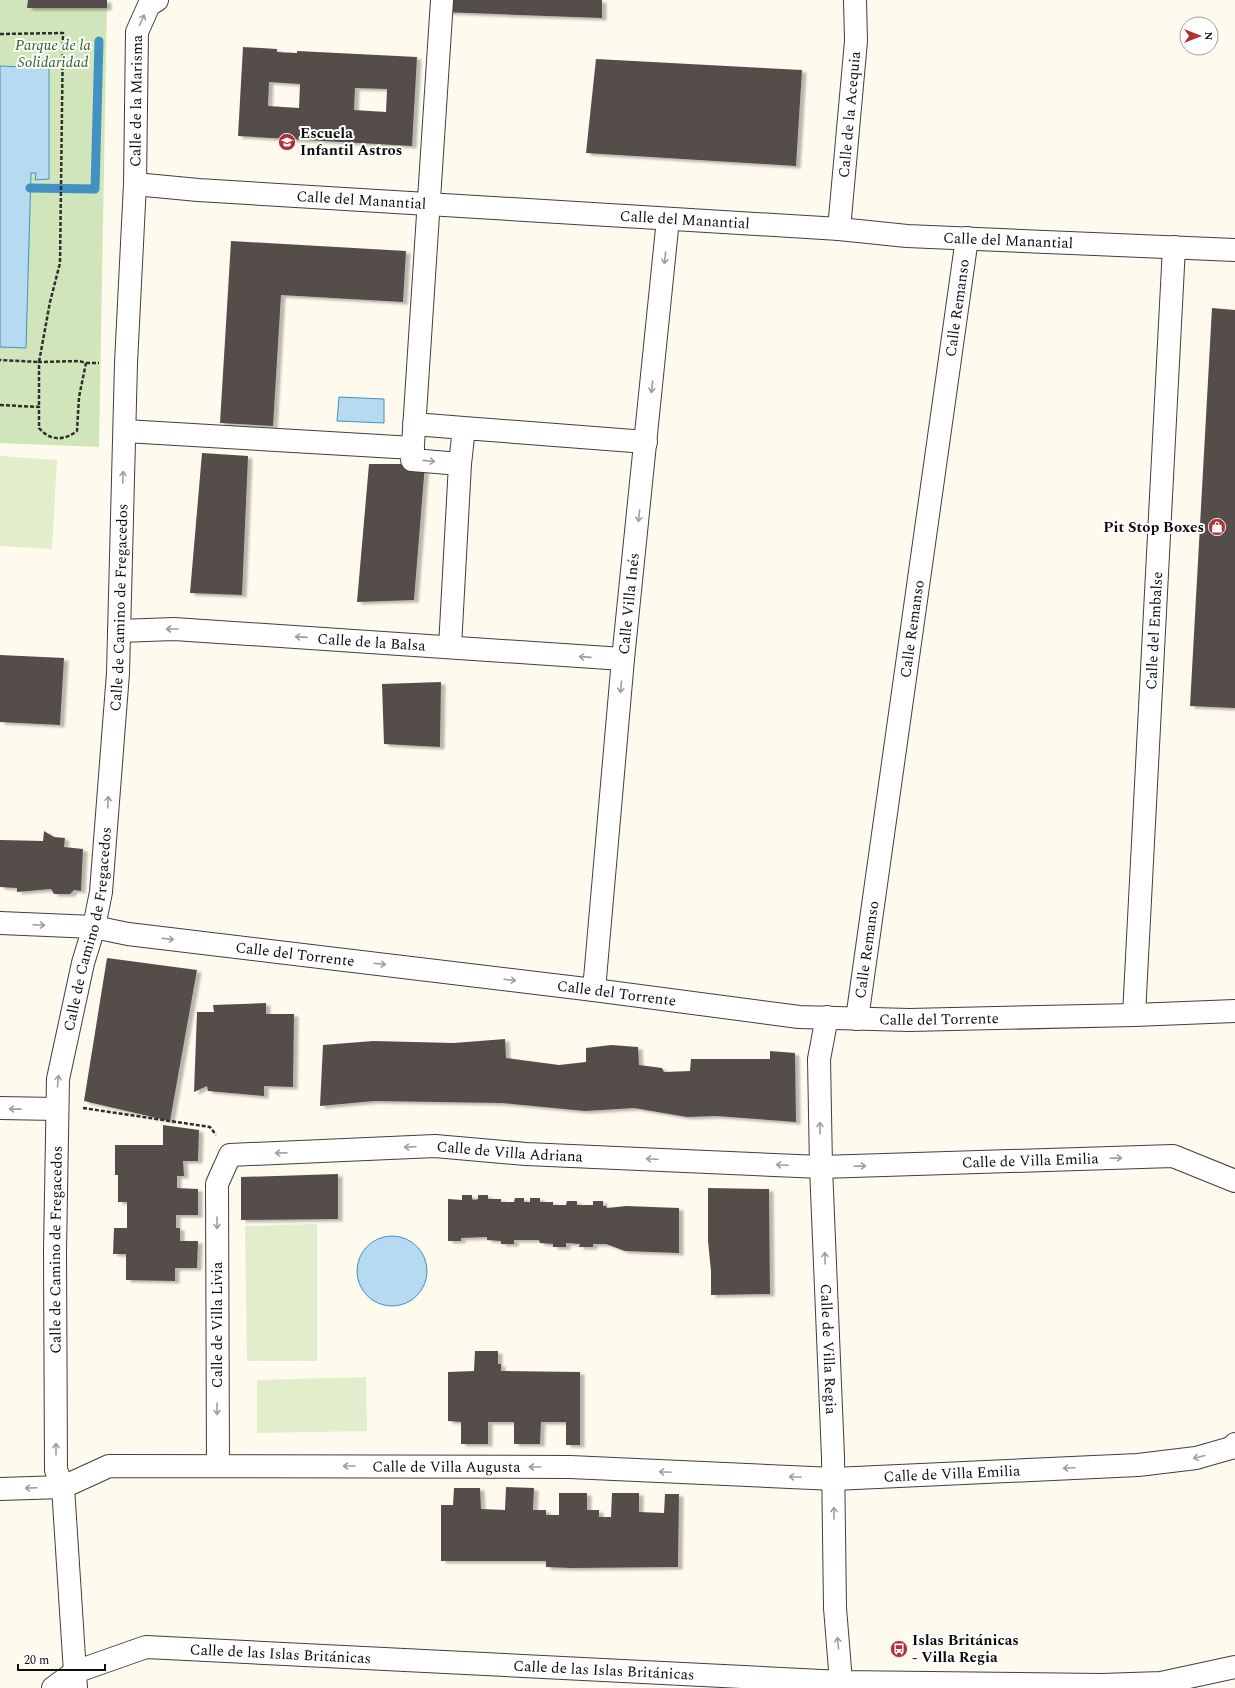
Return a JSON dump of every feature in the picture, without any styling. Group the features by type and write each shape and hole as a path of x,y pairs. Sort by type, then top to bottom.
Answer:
{"street":[{"name":"Calle de la Marisma","path":"135,184 137,32 149,5 157,0"},
{"path":"442,0 412,460 460,464"},
{"name":"Calle de la Acequia","path":"839,229 856,41 854,0"},
{"name":"Calle del Manantial","path":"135,184 198,190 839,229 907,236 1235,250"},
{"name":"Calle de Camino de Fregacedos","path":"75,1680 63,1487 56,1470 55,1251 58,1079 83,963 94,927 101,892 118,673 126,363 135,184"},
{"name":"Calle Villa Inés","path":"594,990 624,659 668,219"},
{"name":"Calle Remanso","path":"857,1019 966,238"},
{"name":"Calle del Embalse","path":"1134,1015 1174,247"},
{"path":"414,424 646,442"},
{"path":"450,648 460,464 464,428"},
{"path":"125,431 412,448"},
{"name":"Calle de la Balsa","path":"119,631 174,629 624,659"},
{"name":"Calle del Torrente","path":"0,923 94,927 136,935 594,990 799,1017 909,1020 1134,1015 1235,1010"},
{"name":"Calle de Villa Regia","path":"827,1017 819,1059 821,1167 834,1479 835,1608 841,1682"},
{"path":"0,1108 57,1109"},
{"name":"Calle de Villa Adriana","path":"230,1155 435,1146 526,1154 821,1167"},
{"name":"Calle de Villa Livia","path":"218,1465 217,1184 230,1155"},
{"name":"Calle de Villa Emilia","path":"821,1167 1173,1156 1235,1181"},
{"name":"Calle de Villa Emilia","path":"834,1479 1138,1466 1196,1458 1231,1448 1235,1444"},
{"name":"Calle de Villa Augusta","path":"63,1487 109,1466 218,1465 570,1467 834,1479"},
{"path":"0,1489 63,1487"},
{"name":"Calle de las Islas Británicas","path":"53,1688 75,1680 146,1647 758,1683 841,1682 1100,1685 1160,1683 1235,1667"}],"path":[{"path":"0,34 63,33 60,263 50,302 39,362 39,428 45,436 57,438 69,437 77,431 79,397 86,363 79,361 39,362 0,360"},
{"path":"0,405 39,407"},
{"path":"57,1109 88,1108 210,1127 230,1155"}],"green space":[{"name":"Parque de la Solidaridad","path":"0,0 107,0 99,447 0,443"},
{"path":"0,456 57,460 52,549 0,546"},
{"path":"317,1224 317,1361 247,1361 245,1226"},
{"path":"366,1377 367,1431 257,1433 257,1380"}],"water":[{"path":"0,66 49,68 49,179 35,180 36,173 31,173 26,348 0,347"},
{"path":"339,397 384,399 384,423 337,421"},
{"path":"392,1236 405,1239 417,1246 424,1258 427,1271 424,1284 417,1296 405,1303 392,1306 379,1303 367,1296 360,1284 357,1271 360,1258 367,1246 379,1239"}],"building":[{"path":"28,0 107,0 107,8 27,8"},
{"path":"442,0 602,0 602,18 442,12"},
{"path":"243,47 277,49 277,52 297,53 297,51 417,57 412,146 238,136","holes":["269,82 300,84 299,108 268,106","355,88 387,89 386,112 354,110"]},
{"path":"596,59 802,70 796,166 586,153"},
{"path":"231,241 406,251 403,302 281,295 273,426 220,423"},
{"path":"1212,308 1235,310 1235,708 1190,706"},
{"path":"202,453 248,456 242,595 190,593"},
{"path":"369,464 425,464 414,600 357,602"},
{"path":"0,655 64,658 60,725 0,722"},
{"path":"441,682 440,747 384,744 382,684"},
{"path":"44,831 54,837 65,838 64,847 83,849 81,891 74,890 70,894 54,894 51,889 17,892 17,888 0,887 0,840 43,841"},
{"path":"107,958 197,970 170,1121 84,1101"},
{"path":"266,1003 266,1014 294,1014 293,1087 264,1086 264,1096 208,1091 207,1086 194,1092 197,1012 214,1012 213,1005"},
{"path":"505,1039 506,1058 559,1065 586,1062 586,1048 611,1045 638,1047 639,1065 662,1068 664,1072 690,1071 691,1059 770,1059 770,1051 795,1053 796,1122 716,1116 687,1117 634,1108 585,1111 502,1103 374,1101 320,1106 323,1045 373,1041 454,1043"},
{"path":"163,1125 199,1130 198,1161 183,1161 184,1176 177,1176 177,1188 198,1189 198,1215 176,1215 176,1228 180,1228 180,1241 198,1241 197,1268 175,1268 175,1281 126,1280 126,1254 113,1254 114,1228 127,1228 127,1202 118,1202 118,1175 115,1175 115,1145 163,1145"},
{"path":"338,1174 338,1219 241,1220 241,1177"},
{"path":"708,1188 769,1189 770,1294 711,1295 711,1271 708,1241"},
{"path":"462,1195 472,1195 472,1199 474,1200 478,1199 478,1195 488,1195 488,1199 501,1199 501,1202 514,1202 515,1198 524,1198 524,1202 530,1202 530,1198 540,1198 540,1202 553,1202 553,1205 566,1205 567,1201 577,1201 577,1205 593,1205 593,1201 603,1201 603,1206 606,1206 607,1208 626,1206 679,1208 679,1253 625,1251 606,1244 593,1244 593,1247 579,1247 580,1244 566,1243 566,1247 553,1247 553,1244 540,1243 539,1240 514,1240 514,1244 501,1244 501,1241 487,1240 487,1237 461,1238 461,1241 448,1241 448,1199 462,1200"},
{"path":"475,1351 498,1351 498,1364 501,1364 501,1371 580,1372 580,1445 566,1445 566,1422 541,1422 540,1444 514,1444 514,1422 488,1422 488,1444 461,1444 461,1422 448,1421 448,1372 474,1371"},
{"path":"506,1487 534,1488 533,1510 546,1510 546,1515 559,1515 559,1493 587,1493 587,1510 599,1510 599,1517 611,1517 612,1493 639,1493 639,1512 664,1513 665,1494 679,1494 678,1567 572,1568 546,1567 546,1561 441,1561 441,1505 453,1505 454,1488 480,1488 481,1509 505,1510"}],"waterway":[{"path":"30,188 95,189 99,41"}],"place":[{"name":"Escuela Infantil Astros","path":"287,142"},
{"name":"Pit Stop Boxes","path":"1217,527"},
{"name":"Islas Británicas - Villa Regia","path":"899,1649"}]}
